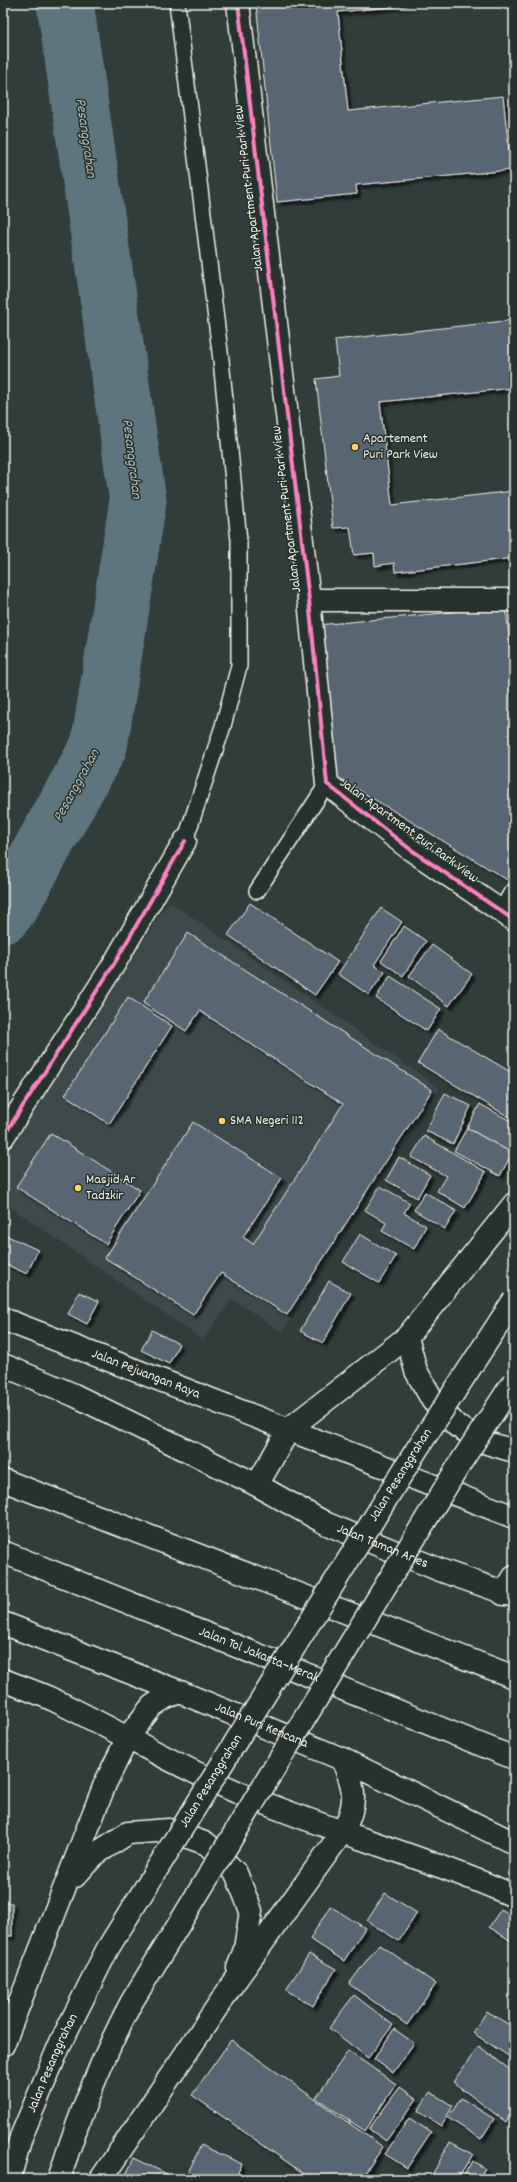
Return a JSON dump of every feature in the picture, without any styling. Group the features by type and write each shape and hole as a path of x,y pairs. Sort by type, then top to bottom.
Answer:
{"main road":[{"name":"Jalan Apartment Puri Park View","path":"238,3 309,600 327,784 410,849 511,909"},
{"name":"Jalan Apartment Puri Park View","path":"309,600 514,600"},
{"path":"3,1137 114,964 185,841"},
{"path":"3,1365 74,1395 257,1485 289,1428 407,1337 514,1204"},
{"name":"Jalan Pesanggrahan","path":"9,2179 21,2137 61,2042 108,1948 417,1449 514,1300"},
{"name":"Jalan Pejuangan Raya","path":"3,1319 289,1428"},
{"path":"407,1337 416,1371 433,1401 457,1426 487,1443 514,1451"},
{"path":"59,2179 89,2090 130,2003 460,1462 514,1381"},
{"path":"289,1428 514,1517"},
{"path":"3,1480 514,1677"},
{"name":"Jalan Taman Aries","path":"257,1485 327,1524 510,1589"},
{"name":"Jalan Tol Jakarta–Merak","path":"3,1552 514,1758"},
{"name":"Jalan Puri Kencana","path":"3,1623 180,1692 342,1759 514,1843"},
{"path":"3,1680 54,1700 184,1767 238,1792 464,1874 514,1896"},
{"path":"3,2045 67,1885 105,1784 128,1737 152,1706 166,1696 180,1692"},
{"path":"101,2179 230,1988 343,1831 351,1816 354,1796 350,1778 342,1759"},
{"path":"67,1885 94,1855 128,1833 169,1830 207,1844 236,1873 251,1911 245,1949 230,1988"}],"lane":[{"path":"177,3 221,360 239,541 239,666 223,726 185,841"},
{"path":"257,891 327,784"}],"shaded area":[{"name":"SMA Negeri 112","path":"169,901 440,1088 282,1332 232,1299 203,1340 3,1202 3,1154"}],"building":[{"path":"256,3 434,3 338,12 348,111 503,96 511,170 356,185 357,194 277,202"},
{"name":"Apartement Puri Park View","path":"514,320 514,388 380,402 392,505 514,491 514,558 395,572 394,563 375,566 374,553 354,555 350,527 333,528 316,379 339,376 335,340"},
{"path":"506,607 514,688 514,884 334,775 318,625"},
{"path":"250,903 338,962 315,995 228,935"},
{"path":"381,908 402,922 374,965 385,972 369,995 338,974"},
{"path":"404,926 426,941 403,976 381,961"},
{"path":"188,933 432,1090 287,1315 221,1273 193,1315 105,1258 193,1122 282,1178 243,1237 253,1244 343,1104 200,1011 186,1031 143,1003"},
{"path":"432,945 472,974 449,1006 409,976"},
{"path":"390,976 441,1009 427,1031 376,998"},
{"path":"128,997 172,1026 109,1124 65,1095"},
{"path":"438,1029 514,1074 514,1120 418,1063"},
{"path":"445,1093 471,1106 453,1144 426,1131"},
{"path":"480,1104 514,1123 514,1149 512,1153 467,1128"},
{"path":"467,1128 512,1153 500,1176 454,1151"},
{"name":"Masjid Ar Tadzkir","path":"51,1133 140,1190 106,1244 16,1187"},
{"path":"424,1136 486,1172 465,1208 437,1191 446,1176 411,1157"},
{"path":"399,1157 430,1175 417,1198 386,1180"},
{"path":"380,1186 410,1203 404,1213 426,1226 414,1249 382,1231 386,1223 365,1210"},
{"path":"425,1192 456,1211 445,1229 414,1210"},
{"path":"3,1234 38,1250 27,1274 3,1263"},
{"path":"360,1234 396,1256 379,1283 343,1262"},
{"path":"329,1281 351,1293 323,1343 300,1331"},
{"path":"79,1292 99,1301 87,1324 68,1314"},
{"path":"152,1330 179,1344 169,1364 141,1350"},
{"path":"385,1893 417,1913 399,1941 367,1921"},
{"path":"3,1903 12,1903 12,1936 3,1936"},
{"path":"330,1906 365,1928 344,1961 310,1939"},
{"path":"501,1909 514,1917 514,1936 511,1941 489,1927"},
{"path":"379,1944 436,1984 407,2025 349,1984"},
{"path":"309,1954 336,1969 313,2006 286,1990"},
{"path":"354,1995 393,2025 368,2058 329,2028"},
{"path":"487,2011 514,2028 513,2059 473,2033"},
{"path":"394,2029 414,2043 393,2073 374,2059"},
{"path":"231,2040 383,2147 361,2179 311,2179 192,2095"},
{"path":"479,2046 514,2073 514,2110 506,2122 453,2082"},
{"path":"348,2051 396,2084 365,2131 316,2098"},
{"path":"400,2087 417,2099 386,2141 369,2129"},
{"path":"430,2092 453,2106 441,2126 418,2111"},
{"path":"461,2098 494,2119 481,2139 448,2118"},
{"path":"409,2118 431,2132 407,2168 385,2154"},
{"path":"450,2142 473,2154 458,2179 434,2179 431,2177"},
{"path":"201,2145 242,2164 235,2179 185,2179"},
{"path":"134,2158 169,2175 167,2179 124,2179"},
{"path":"472,2161 485,2168 479,2179 462,2179"},
{"path":"415,2173 424,2179 411,2179"}],"waterway":[{"name":"Pesanggrahan","path":"3,915 12,903 99,746 138,501 65,3"}],"cycle path":[{"path":"238,3 309,600 327,784 410,849 514,920"},
{"path":"3,1137 114,964 185,841"}],"place":[{"name":"Apartement Puri Park View","path":"355,447"},
{"name":"SMA Negeri 112","path":"222,1121"},
{"name":"Masjid Ar Tadzkir","path":"78,1188"}]}
